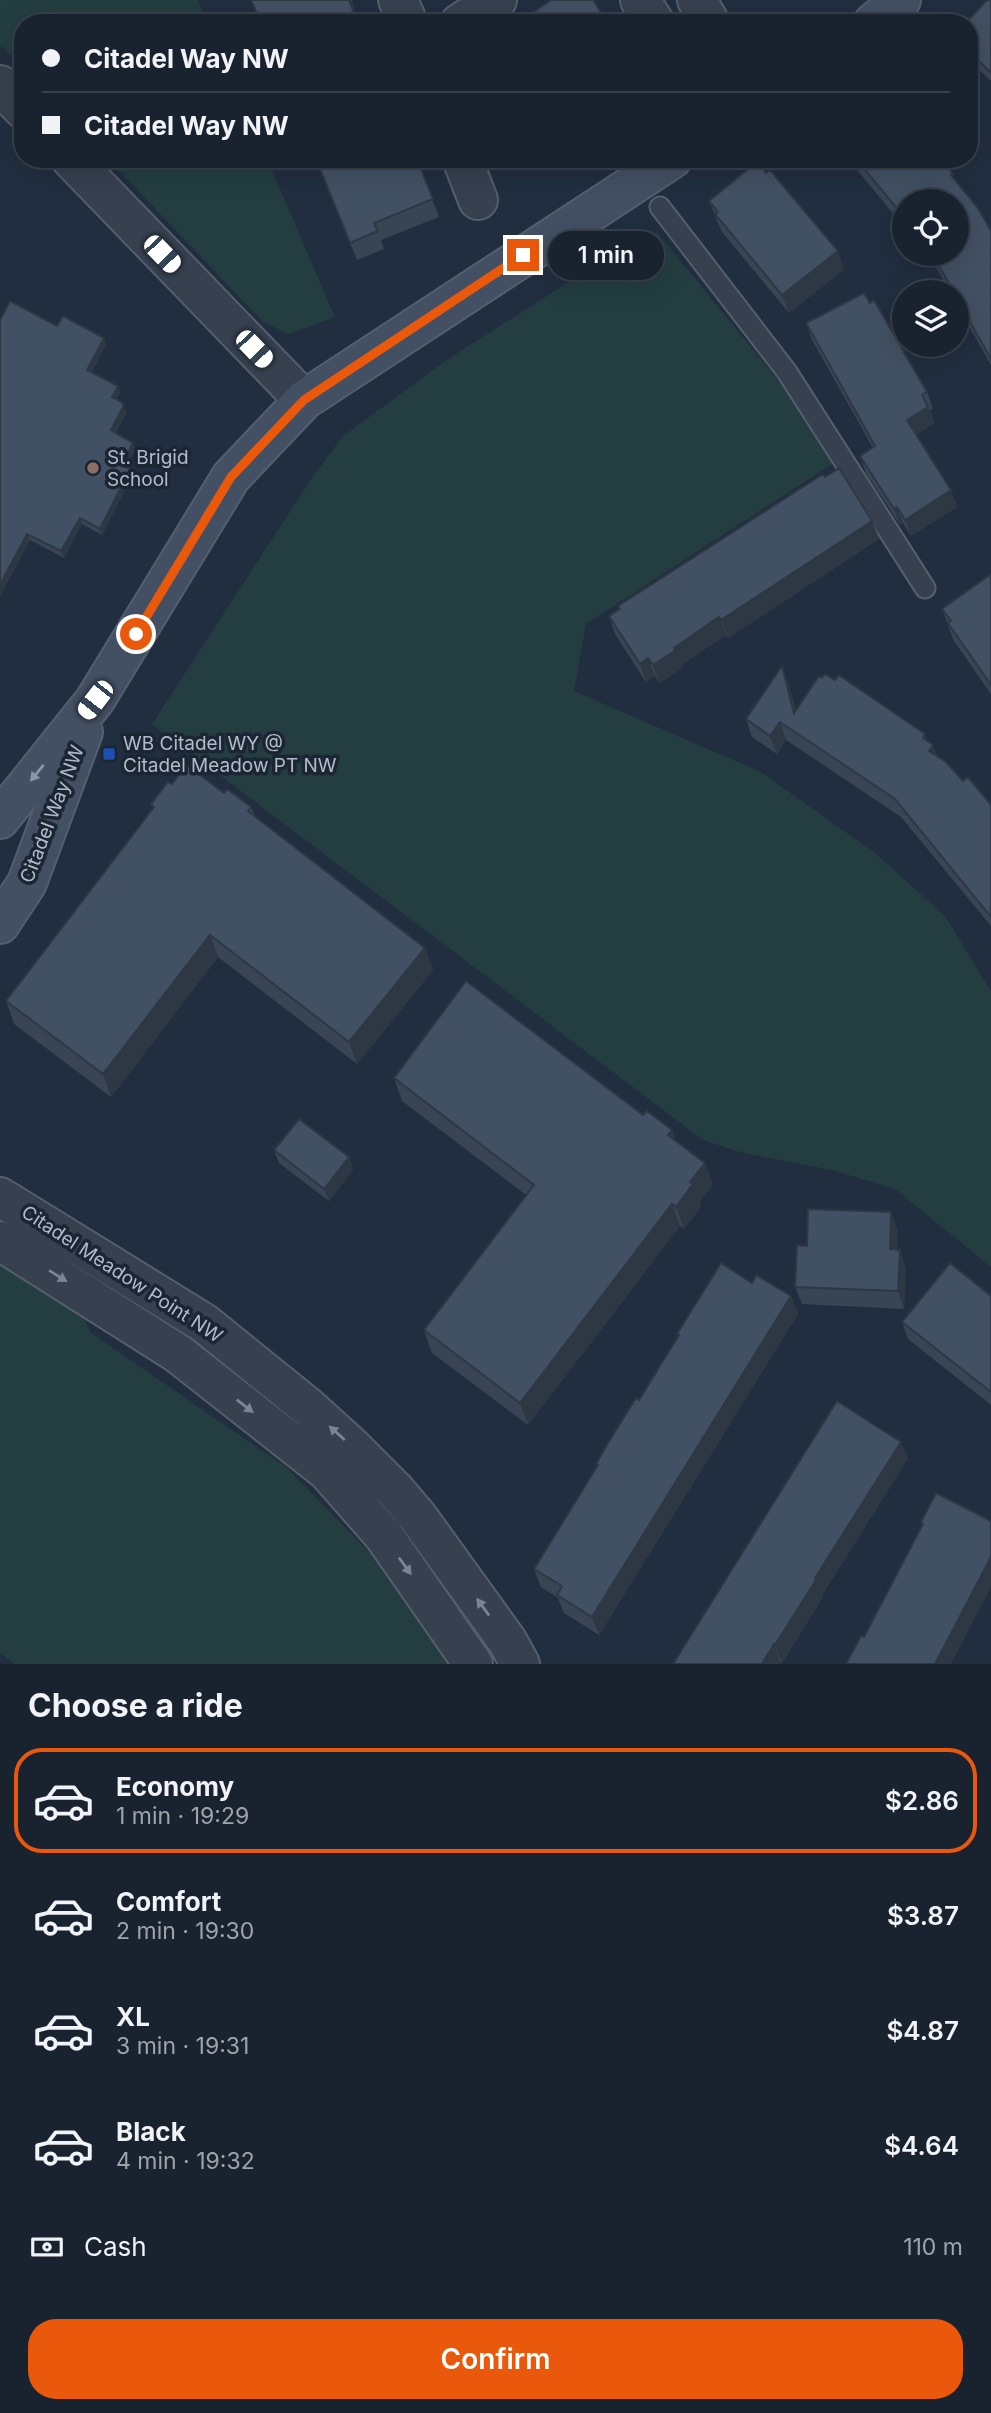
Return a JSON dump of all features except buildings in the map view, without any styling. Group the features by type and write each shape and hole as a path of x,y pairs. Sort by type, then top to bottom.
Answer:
{"street":[{"path":"474,14 497,0"},
{"path":"884,14 901,0"},
{"path":"0,85 14,100"},
{"path":"80,168 304,400"},
{"path":"466,168 478,200"},
{"name":"Citadel Way NW","path":"0,819 95,700 231,477 304,400 658,168"},
{"name":"Citadel Way NW","path":"0,924 27,883 95,700"},
{"name":"Citadel Meadow Point NW","path":"0,1197 204,1323 309,1407 352,1447 418,1517 508,1642 520,1664"},
{"name":"Citadel Meadow Point NW","path":"0,1241 177,1353 327,1471 384,1536 473,1664"}],"lane":[{"path":"660,207 787,372 925,588"}],"green space":[{"path":"0,0 198,0 204,14 14,14 14,60 0,45"},
{"path":"117,168 271,168 335,317 289,334 263,322"},
{"path":"657,232 782,385 832,464 586,624 574,691 761,772 875,853 945,916 991,991 991,1267 895,1189 832,1170 743,1153 703,1140 152,724 311,479 342,437 445,361 597,264"},
{"path":"0,1263 82,1313 91,1333 286,1467 370,1553 414,1606 454,1664 14,1664 0,1653"}],"place":[{"name":"St. Brigid School","path":"93,468"},
{"name":"WB Citadel WY @ Citadel Meadow PT NW","path":"109,754"}],"route":[{"path":"136,634 231,477 304,400 523,255"}]}
